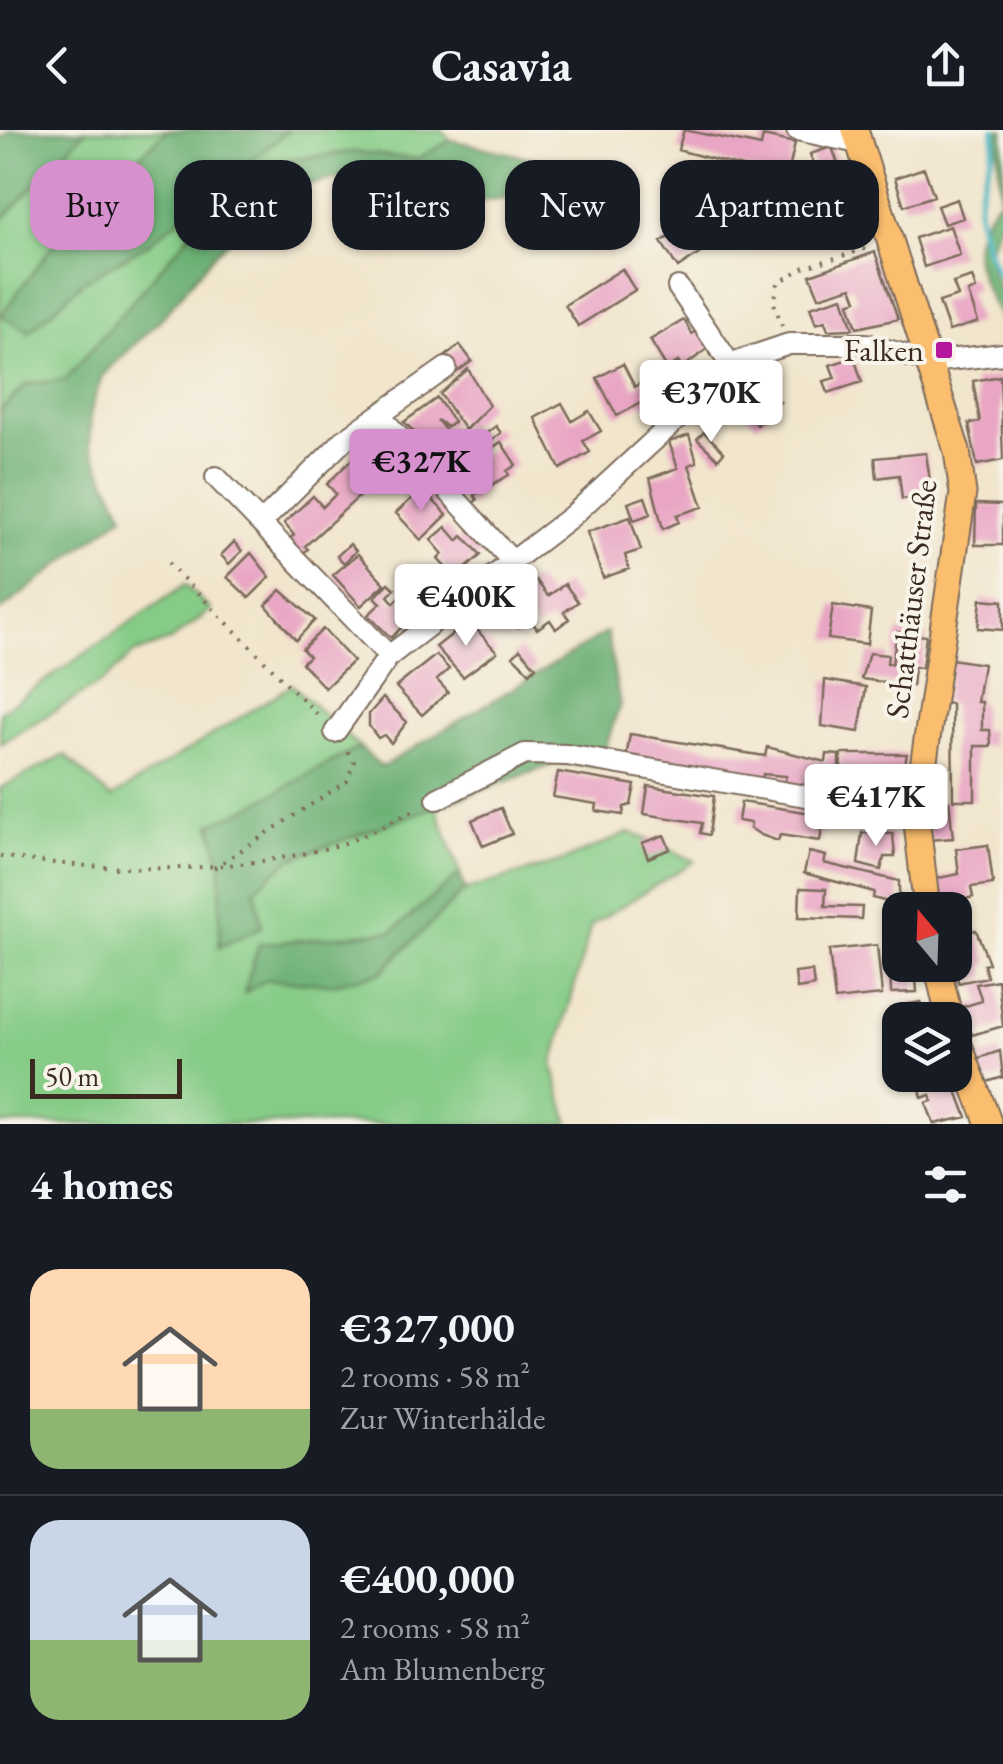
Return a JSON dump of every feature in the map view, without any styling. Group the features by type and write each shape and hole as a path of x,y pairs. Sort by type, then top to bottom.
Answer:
{"main road":[{"name":"Schatthäuser Straße","path":"856,136 958,452 963,493 916,815 925,892"},
{"path":"972,1079 989,1124"}],"street":[{"path":"796,130 856,136"},
{"path":"678,287 732,366"},
{"path":"335,732 388,656 572,516 732,366 757,353 789,344 866,344 930,362 1003,354"},
{"path":"261,523 344,440 446,368"},
{"path":"380,416 512,561"},
{"path":"216,477 388,656"},
{"path":"437,800 525,754 567,755 916,815"}],"path":[{"path":"789,344 774,304 778,283 803,268 891,242"},
{"path":"168,563 335,732 354,762 348,780 214,868"},
{"path":"0,856 61,865 214,868 338,845 437,800"}],"green space":[{"path":"10,130 86,130 58,160 30,160 30,190 0,222 0,139"},
{"path":"86,130 168,130 136,160 58,160"},
{"path":"168,130 289,130 252,160 174,160 174,223 154,239 154,160 135,160"},
{"path":"289,130 441,130 451,140 417,159 352,152 252,160"},
{"path":"997,130 1003,130 1003,214 989,249 991,271 1003,295 1003,323 976,259 979,229 1000,199"},
{"path":"451,140 539,160 505,160 505,198 485,200 485,160 332,160 332,179 312,184 312,160 286,160 352,152 417,159"},
{"path":"30,190 30,250 62,250 29,332 83,282 138,250 154,250 154,239 174,223 176,250 65,380 27,384 0,411 0,222"},
{"path":"49,250 138,250 83,282 29,332 1,315"},
{"path":"176,250 218,250 163,317 102,376 91,410 90,446 124,515 0,611 0,411 27,384 65,380"},
{"path":"185,585 211,610 172,640 133,654 105,680 0,744 0,712"},
{"path":"607,632 620,705 599,766 557,763 290,859 255,889 262,927 219,947 221,864 211,824 360,748 382,767"},
{"path":"292,685 360,748 211,824 221,864 220,947 255,889 290,859 436,805 460,874 393,931 259,945 245,992 266,980 332,984 380,973 465,890 563,861 630,832 695,861 591,925 553,1065 569,1124 0,1124 0,788 65,755 111,798"},
{"path":"460,874 465,890 380,973 332,984 266,980 244,993 259,944 393,931"}],"building":[{"path":"684,130 761,146 763,136 795,143 791,160 716,160 678,150"},
{"path":"832,147 837,160 812,160 810,154"},
{"path":"924,168 934,196 904,206 895,178"},
{"path":"957,199 963,218 944,224 937,206"},
{"path":"950,226 960,255 924,267 915,238"},
{"path":"666,250 705,250 678,268"},
{"path":"875,252 898,319 857,328 849,303 857,300 852,287 819,297 810,275"},
{"path":"622,269 635,290 578,326 565,305"},
{"path":"972,277 976,289 968,292 978,322 949,331 939,302 958,296 953,283"},
{"path":"843,297 853,329 828,330 825,321 816,324 810,307"},
{"path":"684,320 692,334 700,328 711,346 682,368 678,362 667,368 650,340"},
{"path":"460,345 472,361 454,374 442,359"},
{"path":"854,357 862,382 828,393 824,381 835,378 830,365"},
{"path":"623,364 635,387 649,375 659,394 646,407 643,402 617,416 597,378"},
{"path":"468,369 489,406 465,430 440,394"},
{"path":"1000,376 1003,460 977,465 969,424 980,421 973,381"},
{"path":"757,379 780,402 757,425 734,403"},
{"path":"437,398 454,422 447,427 437,420 446,431 425,450 421,439 404,422"},
{"path":"562,403 572,421 589,411 601,431 583,441 590,452 560,469 535,418"},
{"path":"496,426 501,433 486,444 481,437"},
{"path":"704,432 724,452 718,459 697,439"},
{"path":"689,435 697,462 689,465 703,507 677,515 679,522 663,529 650,478 678,468 669,442"},
{"path":"501,442 516,465 507,471 509,475 474,495 477,500 469,506 459,491 467,485 458,471"},
{"path":"390,443 403,456 305,546 308,549 300,556 286,542 294,535 284,523 313,496 323,507 336,494 327,484 366,445 377,456"},
{"path":"926,453 932,495 902,499 899,475 877,478 875,458"},
{"path":"422,489 447,515 421,540 396,513"},
{"path":"645,497 651,514 634,520 628,503"},
{"path":"976,504 1003,505 1003,545 975,545"},
{"path":"630,517 641,550 625,555 629,569 603,578 587,532"},
{"path":"446,527 458,541 463,536 481,555 455,578 438,559 443,554 431,540"},
{"path":"234,542 242,551 229,564 221,555"},
{"path":"350,544 356,551 344,563 337,556"},
{"path":"251,553 270,577 249,598 227,577"},
{"path":"358,554 385,584 361,606 333,575"},
{"path":"536,580 548,596 565,584 578,602 564,612 569,619 556,629 550,620 537,629 530,619 518,627 502,604 513,596 510,591"},
{"path":"389,583 395,589 388,596 394,603 401,596 417,612 391,638 368,615 381,603 375,597"},
{"path":"281,590 315,620 296,640 266,605"},
{"path":"981,599 1003,601 1003,630 978,628"},
{"path":"833,605 871,611 867,644 828,639"},
{"path":"469,621 497,652 463,677 436,647"},
{"path":"323,629 353,661 325,688 302,663 309,656 302,649"},
{"path":"897,632 926,636 922,668 914,667 912,686 861,679 869,653 888,655 887,663 892,664"},
{"path":"520,649 536,667 530,673 513,656"},
{"path":"436,655 449,669 437,680 448,692 422,715 396,687"},
{"path":"951,659 983,664 977,702 982,702 982,730 990,730 991,746 975,746 975,800 953,800 952,704 944,703"},
{"path":"825,680 866,687 859,732 822,726"},
{"path":"383,698 407,722 391,743 384,735 378,738 369,726 369,714"},
{"path":"630,734 765,756 767,747 826,762 827,754 839,755 839,794 784,784 786,776 763,774 762,781 626,759"},
{"path":"841,754 907,754 897,801 892,801 892,775 871,775 871,785 853,785 853,775 841,775"},
{"path":"558,772 635,785 631,805 624,807 623,815 596,811 597,804 553,797"},
{"path":"648,786 714,796 709,835 700,833 702,823 644,814"},
{"path":"949,801 953,838 929,840 926,803"},
{"path":"741,802 824,815 820,841 780,835 778,841 761,835 750,828 751,823 738,821"},
{"path":"501,808 512,834 483,846 472,820"},
{"path":"862,833 893,834 895,857 884,857 881,870 858,864"},
{"path":"664,835 670,849 648,858 642,843"},
{"path":"988,845 993,884 971,887 972,892 936,892 933,879 959,874 956,849"},
{"path":"809,852 826,856 824,863 899,881 899,892 882,892 882,900 873,898 874,892 804,873"},
{"path":"800,888 826,889 825,906 862,907 861,919 799,917"},
{"path":"976,930 989,963 984,965 987,977 972,980 972,931"},
{"path":"877,945 882,995 835,1000 829,950"},
{"path":"812,971 814,986 797,989 795,973"},
{"path":"998,980 1003,1026 972,1035 972,1004 982,1001 976,984"},
{"path":"891,982 916,982 917,992 891,993"},
{"path":"1000,1051 1003,1077 984,1083 976,1059"},
{"path":"921,1092 957,1092 967,1117 934,1124 926,1103 932,1101 930,1095 922,1098"}],"waterway":[{"path":"994,130 992,153 980,191 979,214 987,250 1003,281"}],"place":[{"name":"Falken","path":"944,350"}]}
